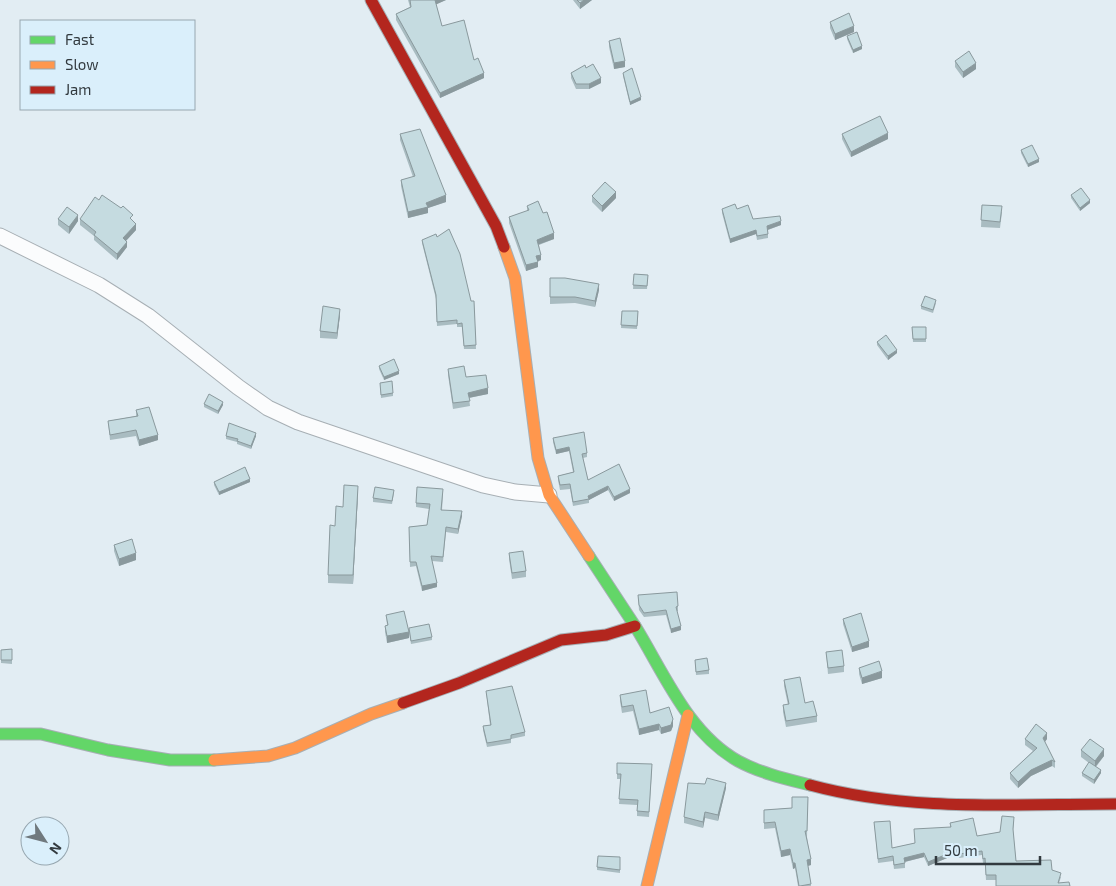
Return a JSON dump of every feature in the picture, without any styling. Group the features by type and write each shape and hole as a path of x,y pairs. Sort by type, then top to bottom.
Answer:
{"main road":[{"path":"371,0 496,226 504,246 515,278 538,458 549,495 634,626 688,715 715,745 738,761 768,774 832,791 896,801 962,804 1116,804"},
{"path":"0,734 41,734 108,750 170,760 223,760 268,756 295,748 371,714 459,683 561,640 606,634 634,626"},
{"path":"647,886 688,715"}],"street":[{"path":"0,236 107,290 148,316 238,387 268,408 298,422 483,485 515,492 549,495"}],"building":[{"path":"410,0 435,0 442,26 464,20 474,60 478,58 484,73 440,93 396,14 411,7"},
{"path":"849,13 854,26 835,34 830,22"},
{"path":"857,32 862,46 853,50 847,36"},
{"path":"620,38 625,61 614,63 609,41"},
{"path":"969,51 976,63 963,72 955,61"},
{"path":"593,64 601,78 589,84 576,84 571,73 585,65 586,68"},
{"path":"632,68 641,97 630,102 623,73"},
{"path":"880,116 888,133 851,152 842,134"},
{"path":"420,129 446,195 426,203 428,207 408,212 401,180 415,176 400,134"},
{"path":"1032,145 1039,159 1028,164 1021,150"},
{"path":"605,182 616,192 602,206 592,196"},
{"path":"1081,188 1090,200 1080,208 1071,195"},
{"path":"102,195 121,208 123,206 133,215 130,218 136,224 123,238 127,242 117,254 94,235 96,232 80,219 95,197 99,200"},
{"path":"538,201 543,213 547,212 554,233 537,240 541,255 536,256 538,262 526,265 509,217 529,210 527,206"},
{"path":"735,204 737,209 748,205 753,219 780,216 781,221 767,226 768,234 757,236 756,230 730,239 722,209"},
{"path":"982,205 1002,206 1000,222 981,220"},
{"path":"67,207 78,215 69,227 58,219"},
{"path":"449,229 460,254 471,301 474,301 476,345 464,346 462,323 457,324 457,320 437,322 436,295 422,240 436,234 437,237"},
{"path":"634,274 648,275 647,286 633,285"},
{"path":"550,278 565,278 599,284 595,301 575,297 550,297"},
{"path":"925,296 936,300 933,310 921,306"},
{"path":"323,306 340,309 337,333 320,331"},
{"path":"622,311 638,311 637,326 621,325"},
{"path":"912,327 926,327 926,339 913,339"},
{"path":"886,335 897,350 888,356 877,342"},
{"path":"394,359 399,371 384,377 379,366"},
{"path":"464,366 466,377 486,375 488,388 468,393 470,401 453,403 448,369"},
{"path":"392,381 393,393 381,395 380,383"},
{"path":"209,394 223,402 218,411 204,404"},
{"path":"149,407 158,435 139,440 136,430 110,435 108,421 138,416 136,410"},
{"path":"229,423 256,433 251,446 237,441 238,439 226,436"},
{"path":"584,432 587,453 582,454 588,480 619,464 630,489 614,497 608,486 588,496 589,499 573,502 570,484 560,485 558,476 574,472 569,447 556,450 553,438"},
{"path":"245,467 250,479 219,492 214,482"},
{"path":"344,485 358,486 353,575 328,575 330,525 335,526 336,506 343,507"},
{"path":"375,487 394,490 392,501 373,498"},
{"path":"417,487 443,489 441,510 462,511 458,529 446,527 443,557 431,556 437,583 422,586 416,562 410,562 409,527 427,525 430,504 416,503"},
{"path":"132,539 136,553 119,559 114,545"},
{"path":"523,551 526,571 512,573 509,553"},
{"path":"677,592 678,606 676,607 681,626 671,629 666,610 644,613 639,605 638,595"},
{"path":"404,611 409,632 387,636 385,626 388,625 386,615"},
{"path":"861,613 869,641 852,647 843,619"},
{"path":"429,624 432,637 411,641 409,628"},
{"path":"12,649 12,660 1,660 1,650"},
{"path":"842,650 844,666 828,668 826,652"},
{"path":"707,658 709,670 696,672 695,660"},
{"path":"879,661 882,671 862,678 859,668"},
{"path":"800,677 805,703 813,701 817,716 786,721 783,705 789,704 784,680"},
{"path":"512,686 525,732 511,735 511,739 487,743 483,726 491,725 486,691"},
{"path":"646,690 650,713 669,707 673,719 671,725 661,728 659,724 639,729 633,705 622,707 620,695"},
{"path":"1036,724 1047,733 1043,738 1055,762 1052,760 1031,770 1018,782 1010,773 1037,748 1025,739"},
{"path":"1090,739 1104,749 1095,761 1081,750"},
{"path":"1089,762 1101,770 1094,780 1082,773"},
{"path":"617,763 652,764 649,812 637,811 638,800 619,799 621,774 617,774"},
{"path":"707,778 726,783 718,815 705,812 703,822 684,817 688,783 705,784"},
{"path":"792,797 808,797 807,831 805,831 811,859 807,860 811,884 800,886 790,849 781,851 775,822 764,823 764,810 792,808"},
{"path":"1002,816 1014,817 1013,829 1016,861 1051,860 1052,870 1061,873 1058,883 1069,882 1070,886 996,886 996,875 986,875 985,858 983,859 982,851 959,854 959,849 928,862 924,853 904,858 905,863 894,865 893,856 878,859 874,822 890,821 892,848 915,843 914,829 951,827 950,823 973,818 977,836 1000,832"},
{"path":"598,856 620,857 620,870 597,867"}],"traffic: fast":[{"path":"589,556 635,626 679,701 705,735 720,749 746,765 810,785"},
{"path":"0,734 41,734 108,750 170,760 214,760"}],"traffic: slow":[{"path":"504,247 515,278 538,458 549,495 589,556"},
{"path":"214,760 268,756 295,748 371,714 403,703"},
{"path":"647,886 688,715"}],"traffic: jam":[{"path":"371,0 496,226 504,247"},
{"path":"403,703 459,683 561,640 606,635 635,626"},
{"path":"810,785 847,794 923,803 962,805 1116,804"}]}
